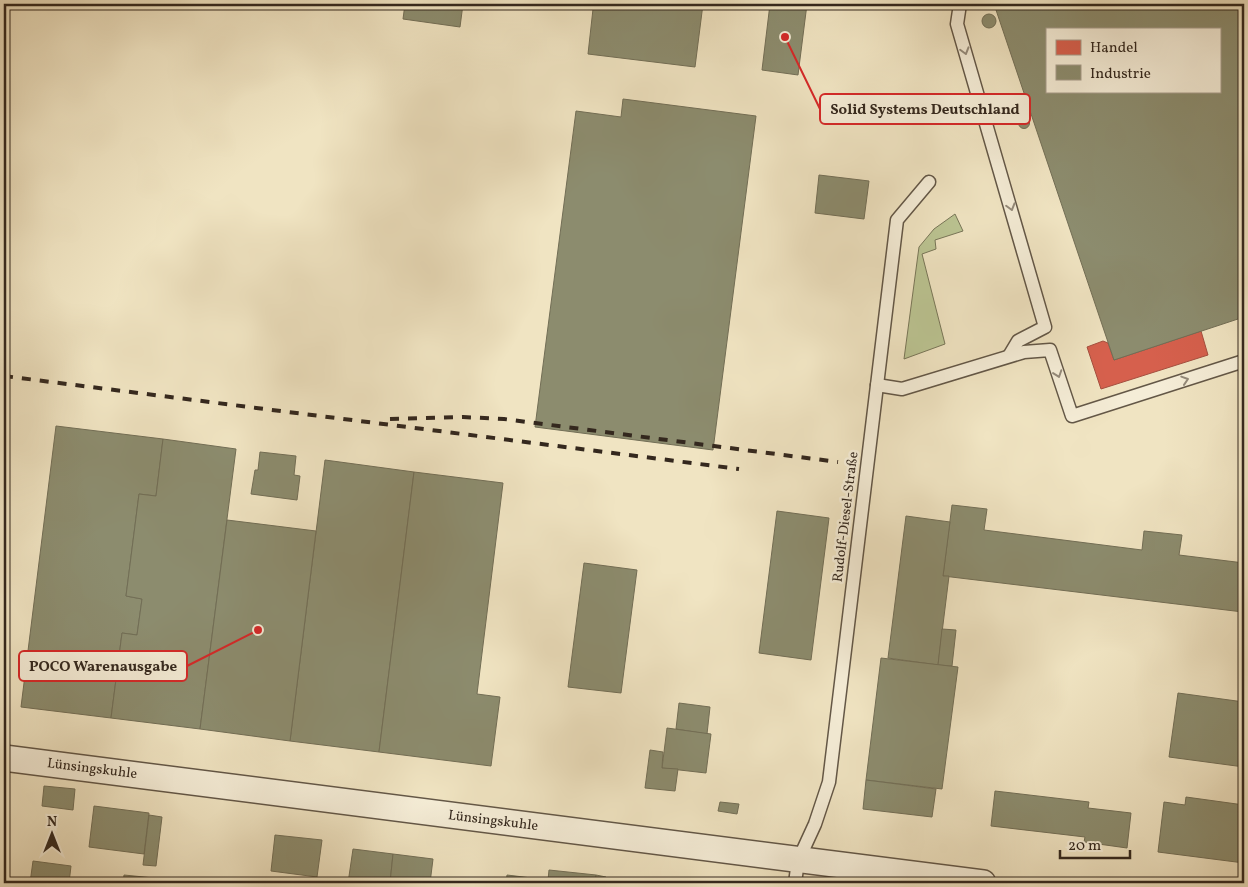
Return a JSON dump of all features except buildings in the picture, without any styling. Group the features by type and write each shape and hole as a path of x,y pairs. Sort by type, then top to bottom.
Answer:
{"street":[{"name":"Lünsingskuhle","path":"4,758 796,872 983,883"}],"lane":[{"path":"960,4 957,24 1045,327 1018,341 1009,356"},
{"name":"Rudolf-Diesel-Straße","path":"796,872 829,782 897,220 929,182"},
{"path":"877,385 902,389 1024,352 1050,350 1072,416 1244,361"}],"green space":[{"path":"955,214 963,231 935,240 936,249 922,254 945,344 904,359 919,247 934,229"}],"railway":[{"path":"4,376 739,469"},
{"path":"390,419 463,417 504,419 838,462"}],"place":[{"name":"Solid Systems Deutschland","path":"785,37"},
{"name":"POCO Warenausgabe","path":"258,630"}]}
